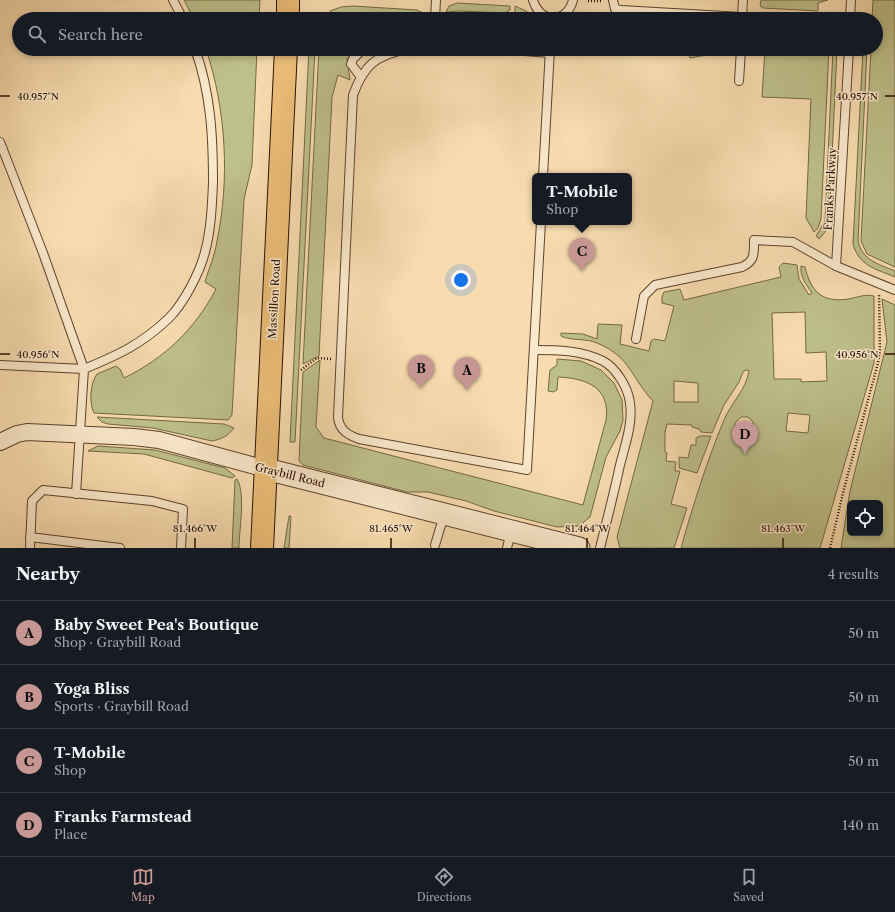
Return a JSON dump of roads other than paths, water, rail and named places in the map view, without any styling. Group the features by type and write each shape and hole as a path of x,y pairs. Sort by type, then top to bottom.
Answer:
{"main road":[{"path":"288,0 288,12"},
{"name":"Massillon Road","path":"262,548 286,56"}],"street":[{"name":"Graybill Road","path":"0,442 16,434 27,432 134,437 159,440 444,514 509,540 579,548"}],"lane":[{"path":"173,0 179,12"},
{"path":"435,12 436,0"},
{"path":"533,0 538,12"},
{"path":"568,12 573,0"},
{"path":"613,0 616,8 620,10 650,12"},
{"path":"742,12 743,0"},
{"path":"850,12 851,0"},
{"path":"0,365 84,369 118,356 135,345 170,317 192,284 205,252 212,206 213,154 211,108 202,68 198,56"},
{"path":"356,56 351,64 361,77"},
{"path":"381,56 370,65 361,77 353,95 339,425 344,432 359,439 527,470 541,225"},
{"path":"543,173 550,56"},
{"path":"739,81 741,56"},
{"name":"Franks Parkway","path":"836,266 849,56"},
{"path":"0,142 11,165 84,369 76,494"},
{"path":"636,339 644,296 648,290 655,285 742,267 749,264 754,258 754,240 793,242 836,266 895,290"},
{"path":"534,350 587,354 604,361 616,372 625,386 630,401 631,418 600,548"},
{"path":"30,548 32,501 43,490 152,501 183,509 181,548"},
{"path":"435,545 444,514"},
{"path":"30,537 120,548"}],"place":[{"name":"T-Mobile","path":"582,271"},
{"name":"Yoga Bliss","path":"421,388"},
{"name":"Baby Sweet Pea's Boutique","path":"467,390"},
{"name":"Franks Farmstead","path":"745,454"}]}
